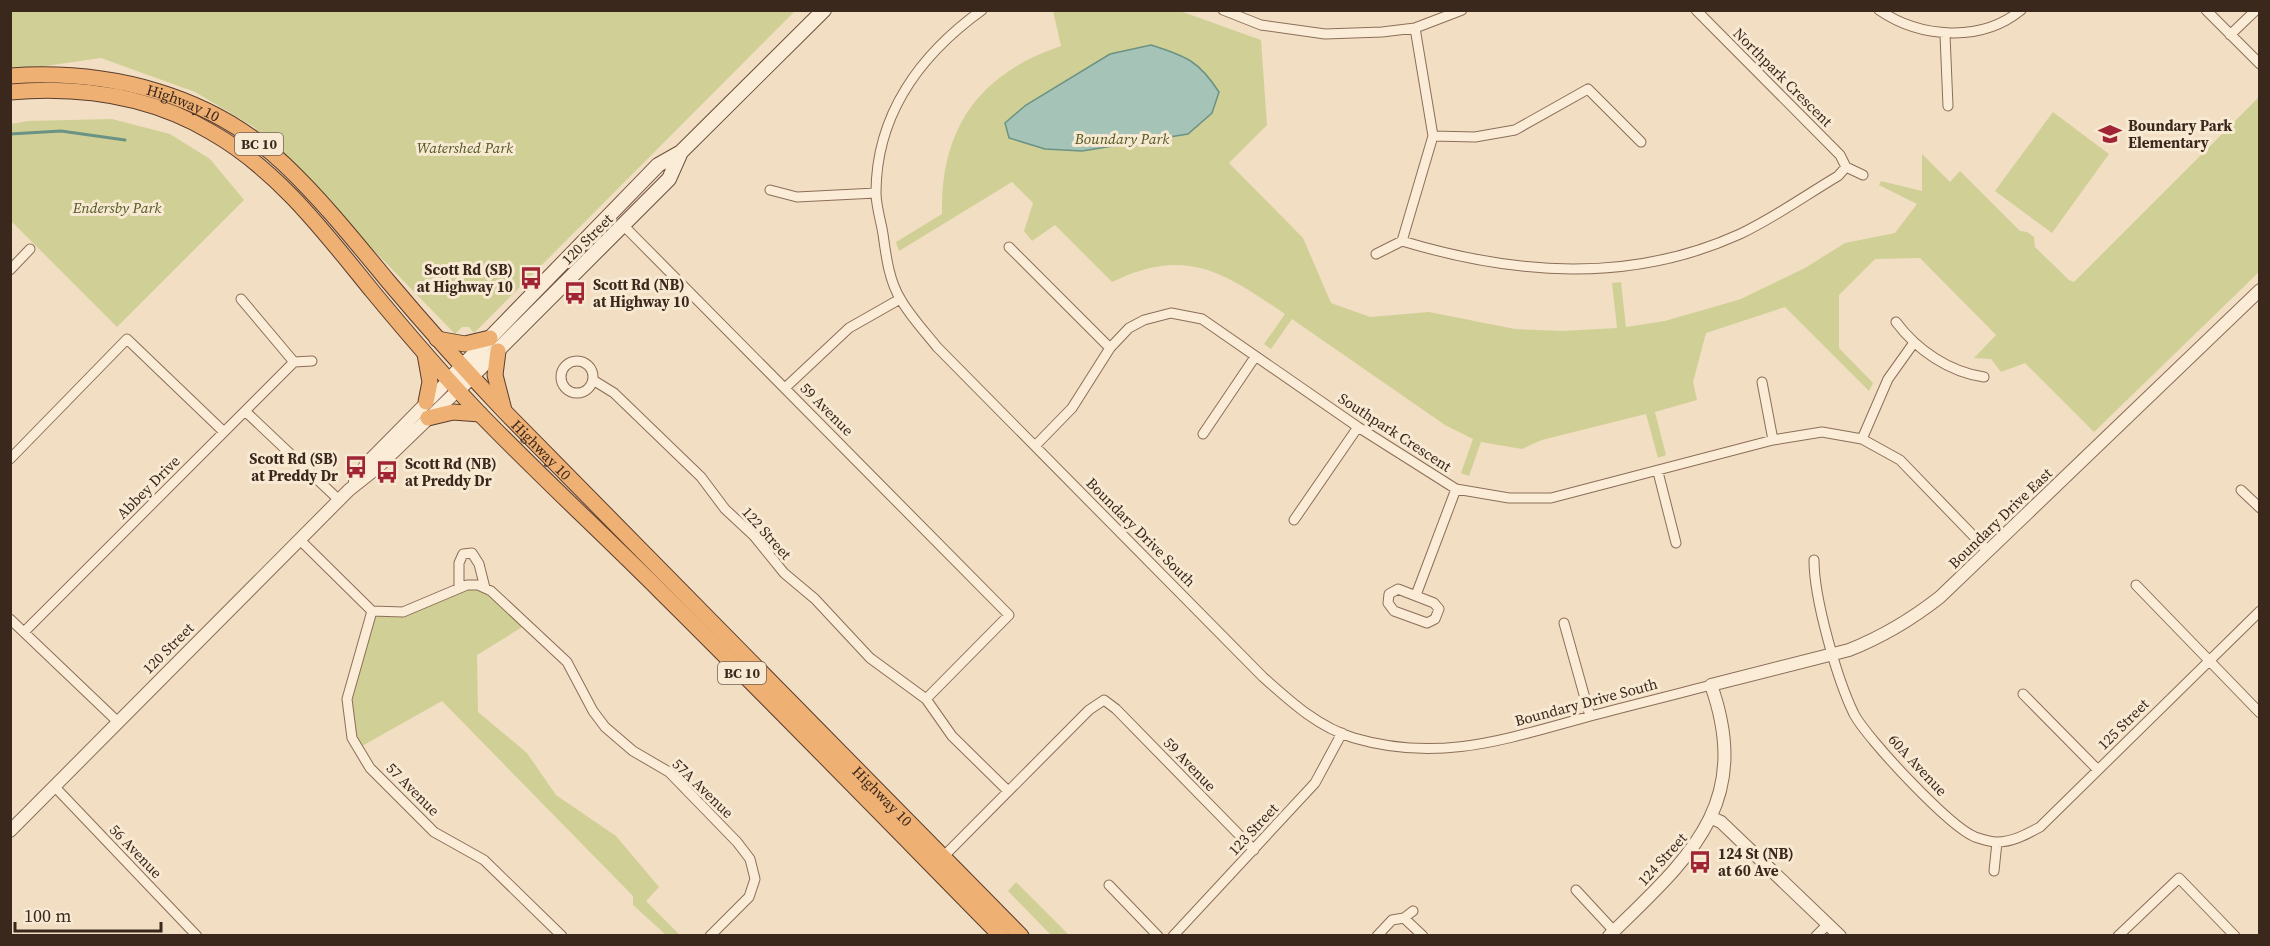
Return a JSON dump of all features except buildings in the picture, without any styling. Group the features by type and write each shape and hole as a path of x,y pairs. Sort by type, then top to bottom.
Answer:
{"highway":[{"name":"Highway 10","path":"10,76 87,75 137,84 180,98 222,120 254,139 282,162 321,201 437,339 505,412 1021,936"},
{"name":"Highway 10","path":"10,92 47,89 99,93 165,110 211,131 245,154 275,180 313,219 425,354 480,414 676,607 1001,936"},
{"path":"437,339 465,344 494,345 495,375 505,412"},
{"path":"425,354 430,382 427,410 480,414"}],"main road":[{"name":"120 Street","path":"494,345 658,165 681,152 824,10"},
{"name":"120 Street","path":"453,385 624,226 669,179 681,152"}],"street":[{"name":"Boundary Drive South","path":"982,10 951,32 924,61 901,96 882,142 876,194 887,263 900,299 937,347 1263,677 1301,710 1342,733 1391,746 1451,749 1507,739 1712,685"},
{"path":"1223,10 1261,25 1308,33 1382,32 1415,28 1462,10"},
{"name":"Northpark Crescent","path":"1696,10 1840,155 1845,167"},
{"path":"1879,10 1907,26 1946,35 1984,28 2021,10"},
{"path":"2205,10 2259,64"},
{"path":"2230,35 2256,10"},
{"path":"1402,241 1432,136 1415,28"},
{"path":"1946,35 1948,106"},
{"path":"1432,136 1475,137 1515,130 1588,89 1641,142"},
{"path":"1376,254 1402,241 1491,264 1584,271 1634,266 1688,252 1740,233 1838,176 1845,167 1863,175"},
{"path":"770,190 797,197 876,194"},
{"name":"59 Avenue","path":"624,226 1009,615 926,699"},
{"path":"1009,247 1110,348"},
{"path":"10,270 30,249"},
{"name":"Boundary Drive East","path":"1712,685 1834,655 1870,642 1918,615 2258,294"},
{"path":"785,388 849,328 900,299"},
{"path":"241,300 294,362 312,361"},
{"name":"Southpark Crescent","path":"1035,446 1083,393 1110,348 1129,328 1144,320 1170,313 1202,319 1358,427 1456,489 1509,498 1551,498 1658,472 1773,440 1822,432 1862,439 1900,460 1988,551"},
{"path":"1896,322 1913,344 1964,374 1984,377"},
{"path":"10,459 127,339 224,432"},
{"path":"1862,439 1888,379 1913,344"},
{"path":"1203,434 1255,357"},
{"name":"Abbey Drive","path":"24,632 294,362"},
{"name":"122 Street","path":"593,380 614,393 701,477 725,509 754,536 784,573 814,598 870,658 926,699 952,736 1008,791"},
{"path":"1762,382 1773,440"},
{"name":"120 Street","path":"11,828 349,490 378,467 427,410 453,385"},
{"path":"246,411 339,500"},
{"path":"1294,520 1358,427"},
{"path":"1658,472 1676,543"},
{"path":"1416,595 1456,489"},
{"path":"2241,490 2259,508"},
{"path":"300,540 372,611 404,612 459,588 478,585 485,588"},
{"path":"459,588 459,563 463,554 472,553 479,564 485,588"},
{"name":"60A Avenue","path":"1814,560 1814,583 1834,655 1855,715 1879,747 1946,816 1974,837 1997,842"},
{"path":"2136,585 2259,713"},
{"name":"57A Avenue","path":"485,588 567,662 593,711 605,727 633,751 669,772 737,842 750,859 755,879 749,897 710,936"},
{"path":"1398,589 1416,595 1434,603 1439,609 1435,619 1427,624 1394,611 1388,603 1389,594 1398,589"},
{"name":"57 Avenue","path":"372,611 347,699 352,738 370,768 434,832 484,860 562,936"},
{"name":"125 Street","path":"1997,842 2022,837 2040,827 2259,611"},
{"path":"10,619 118,722"},
{"path":"1564,623 1590,716"},
{"name":"124 Street","path":"1611,933 1686,859 1712,818 1726,764 1718,704 1712,685"},
{"path":"2023,694 2098,770"},
{"name":"59 Avenue","path":"1008,791 1089,710 1104,700 1254,850"},
{"name":"123 Street","path":"1173,936 1315,783 1342,733"},
{"name":"56 Avenue","path":"54,786 197,936"},
{"path":"943,857 1008,791"},
{"path":"1712,818 1721,822 1840,936"},
{"path":"1994,871 1997,842"},
{"path":"2118,936 2179,878 2235,936"},
{"path":"1109,885 1158,936"},
{"path":"1576,890 1611,933"},
{"path":"1377,936 1392,920 1404,918 1413,911"},
{"path":"1404,918 1423,936"},
{"path":"1816,936 1828,924"}],"green space":[{"name":"Watershed Park","path":"10,11 795,11 474,333 469,327 462,327 455,334 254,127 195,92 101,58 11,71"},
{"name":"Boundary Park","path":"1053,11 1180,11 1261,40 1267,125 1229,163 1303,238 1331,303 1370,317 1429,312 1515,329 1562,331 1617,328 1612,283 1621,282 1626,327 1665,321 1741,299 1805,268 1845,243 1895,233 1917,204 1879,185 1881,181 1922,191 1922,154 1950,182 1960,171 2020,231 2027,232 2034,237 2035,247 2069,280 2074,282 2259,97 2259,272 2094,432 2025,363 2001,372 1991,359 1974,358 1996,335 1920,258 1875,259 1839,295 1839,348 1873,383 1869,391 1785,307 1706,333 1693,382 1697,400 1655,412 1666,455 1658,458 1646,414 1542,440 1522,449 1481,442 1469,476 1461,473 1473,439 1445,425 1292,319 1271,349 1264,344 1285,314 1242,286 1223,276 1183,265 1138,271 1112,282 1055,225 1032,241 1024,231 1033,203 1012,182 899,251 896,242 942,214 943,183 948,155 957,130 970,108 987,88 1008,72 1033,57 1061,46"},
{"path":"2053,112 2109,154 2052,233 1995,191"},
{"name":"Endersby Park","path":"112,119 170,134 210,159 244,200 117,327 10,220 11,124 28,121"},
{"path":"466,588 490,597 524,626 477,655 478,712 527,753 556,795 616,836 659,887 646,901 680,935 666,935 633,905 633,896 442,701 362,746 355,731 352,698 359,664 374,615 403,616"},
{"path":"1016,882 1069,935 1051,935 1008,891"}],"shaded area":[{"path":"1151,45 1191,61 1205,73 1219,92 1212,113 1188,134 1082,151 1045,149 1009,138 1005,123 1026,105 1110,54"}],"waterway":[{"path":"10,134 61,131 125,140"}],"place":[{"name":"Boundary Park Elementary","path":"2110,134"},
{"name":"Scott Rd (SB) at Highway 10","path":"531,278"},
{"name":"Scott Rd (NB) at Highway 10","path":"575,293"},
{"name":"Scott Rd (SB) at Preddy Dr","path":"356,467"},
{"name":"Scott Rd (NB) at Preddy Dr","path":"387,472"},
{"name":"124 St (NB) at 60 Ave","path":"1700,862"}]}
